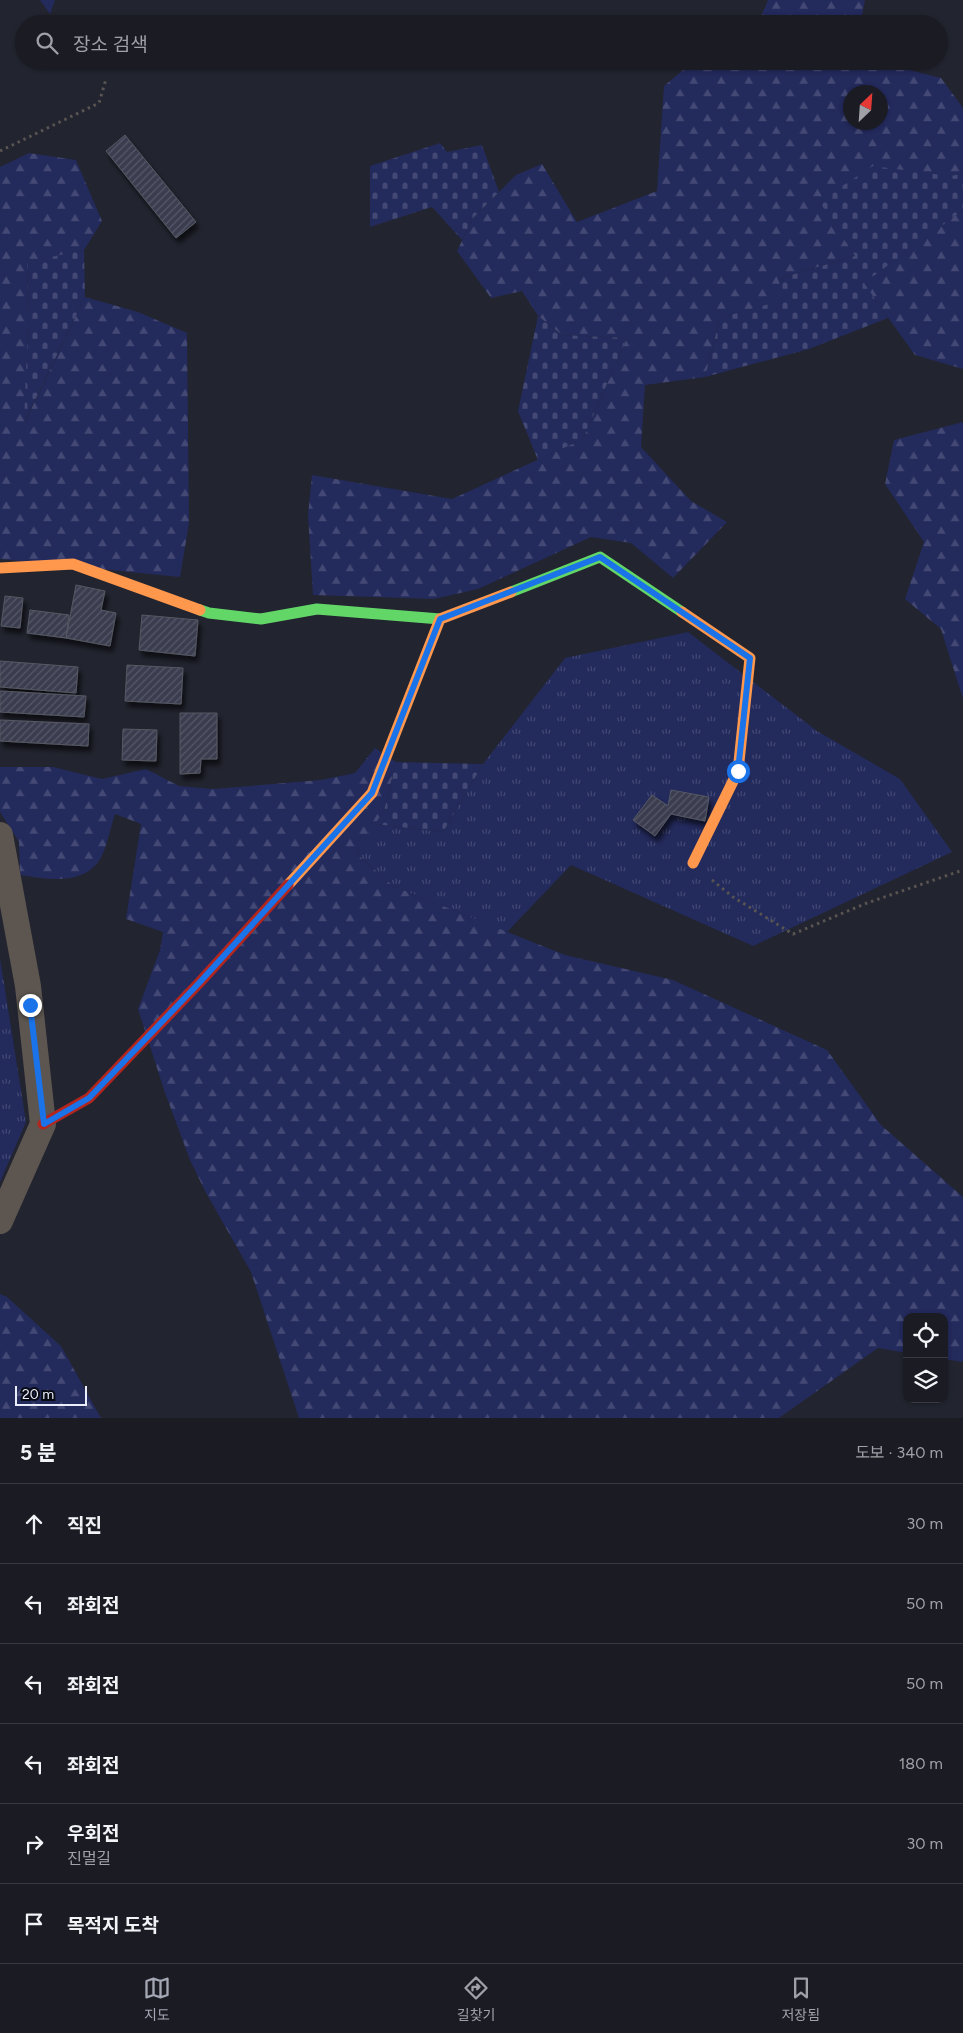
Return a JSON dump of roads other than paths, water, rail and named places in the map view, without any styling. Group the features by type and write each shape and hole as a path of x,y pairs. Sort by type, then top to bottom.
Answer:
{"street":[{"path":"0,568 73,564 209,613 260,619 317,609 440,619 600,557 750,658 738,771 693,863"},
{"path":"44,1124 89,1098 200,982 372,793 440,619"},
{"path":"0,835 28,986 44,1124 0,1221"}]}
